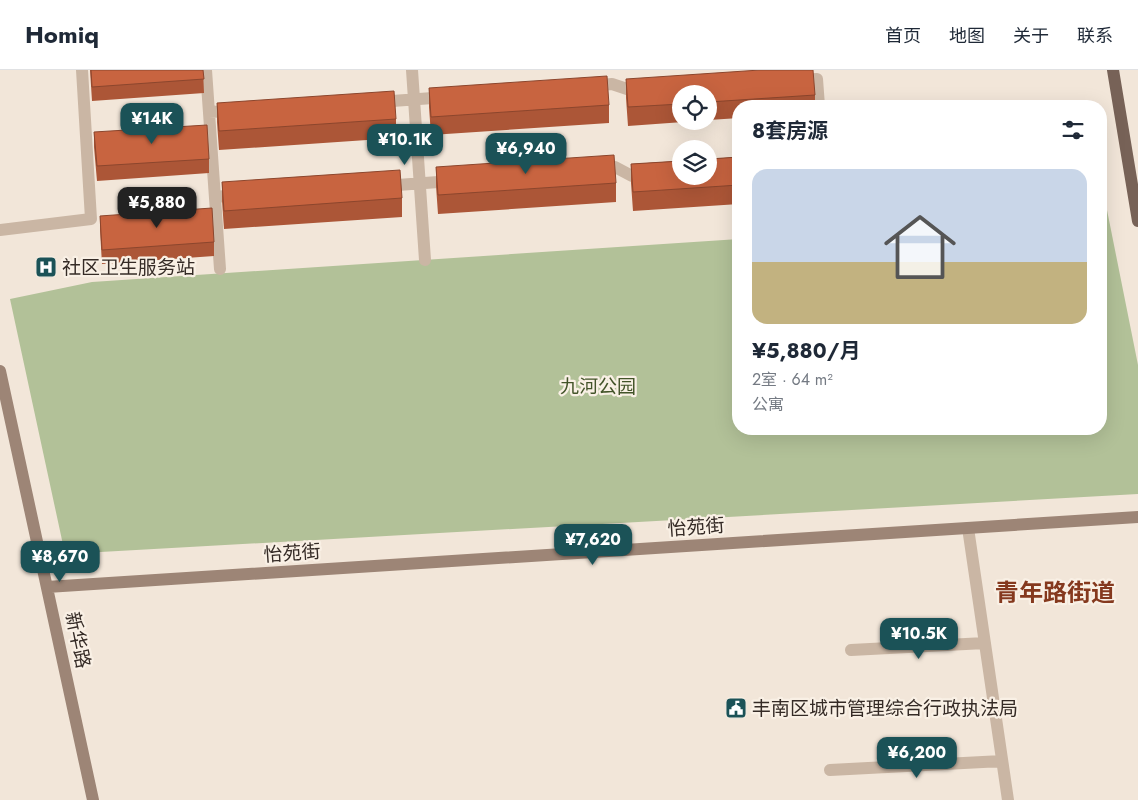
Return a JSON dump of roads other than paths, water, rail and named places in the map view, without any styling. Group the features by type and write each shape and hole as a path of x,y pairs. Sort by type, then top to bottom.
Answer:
{"main road":[{"path":"1112,70 1138,221"}],"street":[{"path":"0,230 92,219 91,140 82,70"},
{"path":"206,70 209,112 206,134 215,197 220,270"},
{"path":"412,70 425,260"},
{"path":"788,81 817,79 819,100"},
{"path":"582,87 612,84 630,90 650,89"},
{"path":"365,103 454,97"},
{"path":"209,112 248,110"},
{"path":"585,170 614,167 632,176 672,173"},
{"path":"371,187 468,180"},
{"path":"215,197 254,194"},
{"name":"新华路","path":"0,371 93,800"},
{"name":"怡苑街","path":"47,587 1138,517"},
{"path":"968,528 1008,800"},
{"path":"851,650 985,644"},
{"path":"830,770 1002,761"}],"place":[{"name":"社区卫生服务站","path":"46,267"},
{"name":"丰南区城市管理综合行政执法局","path":"736,708"}],"district":[{"name":"青年路街道","path":"1055,592"}],"park label":[{"name":"九河公园","path":"598,386"}]}
